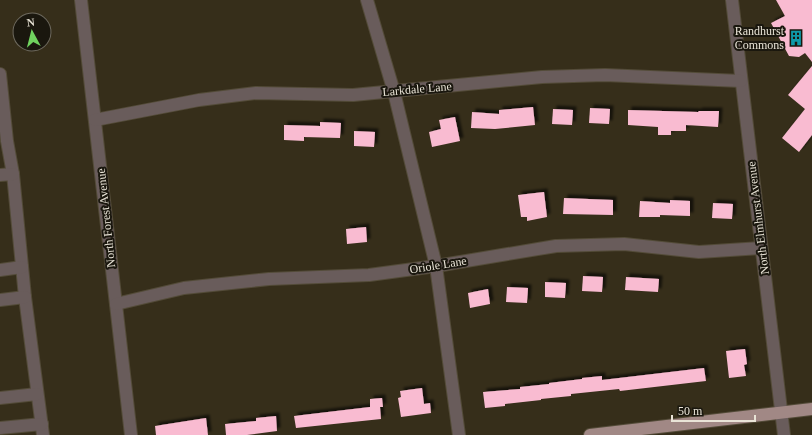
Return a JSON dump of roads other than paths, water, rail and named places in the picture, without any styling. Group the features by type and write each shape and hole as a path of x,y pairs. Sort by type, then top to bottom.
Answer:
{"main road":[{"path":"590,435 618,433 812,409"}],"street":[{"name":"North Forest Avenue","path":"81,0 131,435"},
{"path":"367,0 394,92 436,266 459,435"},
{"name":"North Elmhurst Avenue","path":"732,0 784,435"},
{"path":"0,74 4,142 13,174 25,297 37,394 43,429 0,428"},
{"name":"Larkdale Lane","path":"95,120 199,100 256,93 353,94 394,92 542,77 589,76 742,81"},
{"path":"0,175 13,174"},
{"name":"Oriole Lane","path":"116,304 184,288 269,279 369,275 436,266 556,246 624,244 699,252 761,248"},
{"path":"0,270 22,267"},
{"path":"0,300 25,297"},
{"path":"0,398 37,394"}],"place":[{"name":"Randhurst Commons","path":"796,38"}]}
